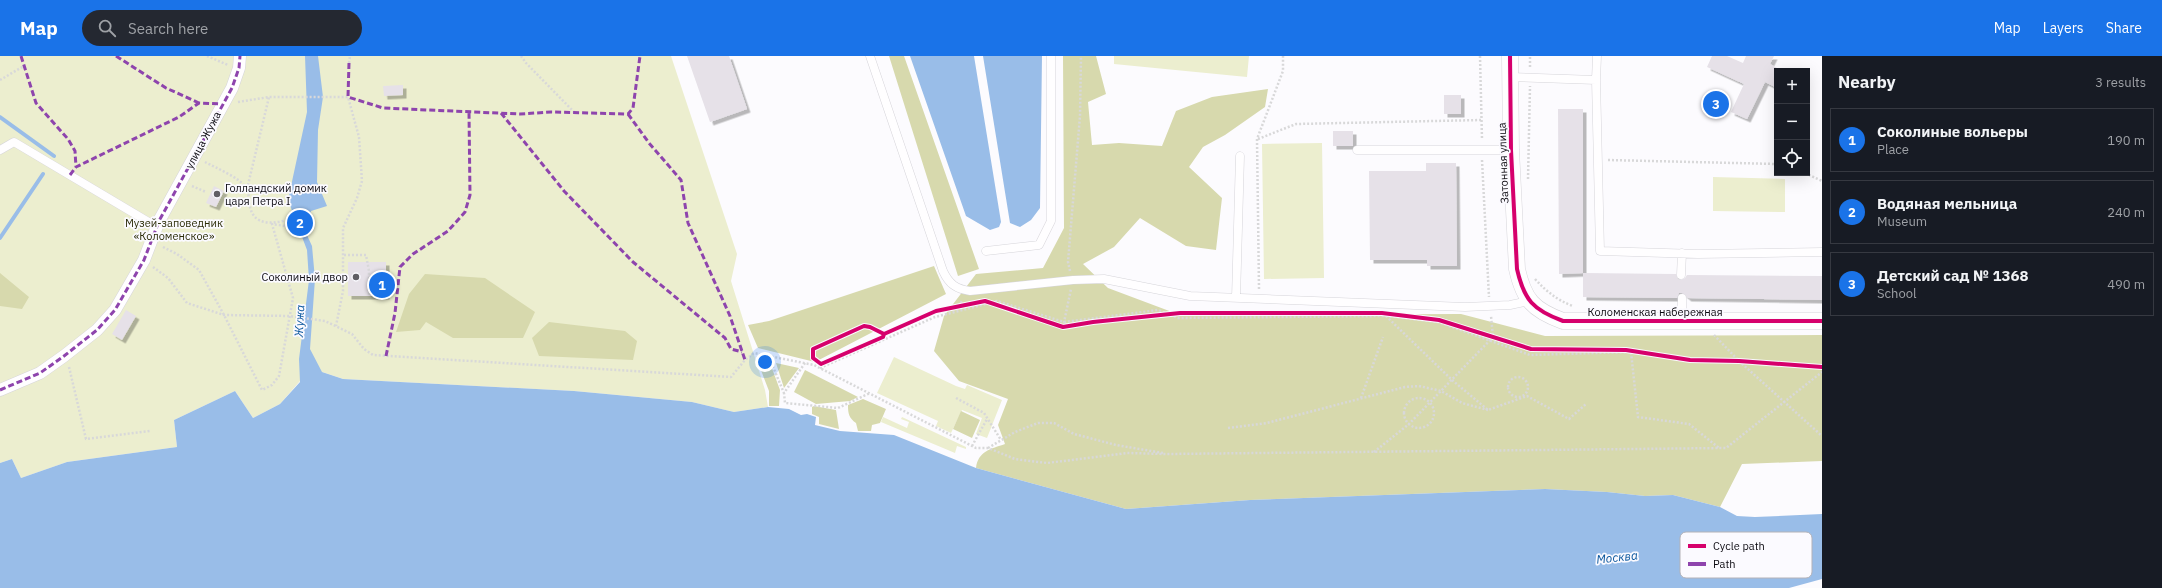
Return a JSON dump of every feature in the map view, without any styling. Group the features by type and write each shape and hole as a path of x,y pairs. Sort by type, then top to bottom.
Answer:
{"street":[{"name":"Затонная улица","path":"1510,56 1511,150 1517,269"},
{"name":"улица Жужа","path":"0,390 40,372 66,355 97,330 115,310 144,260 158,224 232,88 239,62"},
{"name":"Коломенская набережная","path":"1517,269 1521,287 1529,302 1544,314 1563,321 1822,321"}],"lane":[{"path":"870,56 947,279 960,289 970,291 1073,280 1104,279 1190,296 1489,306 1529,302"},
{"path":"986,250 1039,245 1050,221 1051,56"},
{"path":"1597,56 1597,160 1600,251 1682,253 1822,252"},
{"path":"1510,77 1596,80"},
{"path":"0,150 14,142 158,224"},
{"path":"1357,150 1511,150"},
{"path":"1236,298 1240,156"},
{"path":"1682,253 1682,275"},
{"path":"1682,298 1682,322"}],"path":[{"path":"207,56 224,64 239,62"},
{"path":"349,63 350,56"},
{"path":"521,56 575,114"},
{"path":"1063,327 1073,280 1068,262 1080,116 1081,56"},
{"path":"1259,298 1257,139 1283,71 1283,56"},
{"path":"1374,452 1409,424 1492,339 1489,306 1482,150 1480,56"},
{"path":"0,80 24,66"},
{"path":"222,104 269,97 348,97 360,137 362,181 357,198 343,228 344,255 342,291 336,326"},
{"path":"269,97 247,189 250,209 256,218 272,224 291,227"},
{"path":"1257,139 1296,124 1481,120"},
{"path":"194,156 239,181 247,189"},
{"path":"1597,160 1774,164"},
{"path":"1810,175 1822,181"},
{"path":"272,224 291,219"},
{"path":"152,241 177,254 199,270 224,315 262,390 272,385 279,376 293,298 272,224"},
{"path":"344,255 366,255 366,262 369,271 369,296"},
{"path":"144,260 168,278 187,303 224,315 290,316 325,321 352,334 364,349 373,355 731,377 745,360 754,353 805,363 820,368 976,448 988,448 1015,459 1047,464 1127,453 1166,454 1726,448 1822,372"},
{"path":"813,358 821,364 936,311 985,301 1063,327 1093,322 1168,314 1384,315 1439,320 1492,339 1530,355 1638,353"},
{"path":"820,368 935,317 997,301 1064,322 1158,310 1168,314"},
{"path":"1384,315 1452,380 1488,410"},
{"path":"1711,332 1739,361 1822,436"},
{"path":"1360,398 1383,337"},
{"path":"1492,339 1523,346"},
{"path":"1547,349 1626,350 1631,352"},
{"path":"1631,352 1638,417 1689,424 1720,448"},
{"path":"66,355 86,439 150,431"},
{"path":"768,355 784,393 785,403 838,408 870,393"},
{"path":"1733,361 1746,361"},
{"path":"784,393 805,363"},
{"path":"1228,428 1267,423 1360,398 1405,387 1418,386 1441,391 1462,403 1488,410 1520,397 1526,394 1528,388 1526,382 1518,377 1512,380 1508,388 1513,396 1520,397 1527,396 1569,419 1586,404"},
{"path":"956,398 984,413 1001,440"},
{"path":"1416,399 1426,400 1430,403 1434,411 1434,416 1429,425 1420,428 1409,424 1405,417 1408,404 1416,399"},
{"path":"972,446 988,419"},
{"path":"988,448 1001,440 1038,423 1054,423 1074,434 1116,445 1166,454"}],"green space":[{"name":"Музей-заповедник «Коломенское»","path":"0,56 671,56 737,254 731,281 765,390 768,407 734,412 692,402 574,391 343,379 322,372 300,381 280,404 253,418 235,391 174,420 177,447 67,462 21,478 12,459 0,463"},
{"path":"889,56 904,56 979,269 958,276"},
{"path":"1063,56 1096,56 1106,94 1088,102 1092,145 1119,143 1162,146 1176,111 1212,97 1268,89 1265,107 1225,135 1203,147 1189,167 1222,198 1216,250 1186,246 1140,218 1114,247 1083,264 1108,288 1180,315 1461,314 1545,336 1822,335 1822,461 1742,464 1720,507 1673,495 1645,496 1607,492 1545,489 1250,500 1126,509 976,468 977,462 982,454 990,449 1005,444 998,425 1008,399 959,381 934,351 944,316 976,274 1043,268 1064,228"},
{"path":"1114,56 1249,56 1247,77 1114,64"},
{"path":"1322,143 1324,278 1264,279 1262,144"},
{"path":"1713,177 1785,179 1785,212 1713,211"},
{"path":"934,266 946,294 815,362 758,348 748,325 769,321"},
{"path":"0,273 29,297 22,309 0,306"},
{"path":"425,274 485,278 535,312 523,338 453,338 426,322 420,330 396,332 409,294"},
{"path":"549,322 625,331 637,341 633,360 539,356 532,338"},
{"path":"894,357 956,386 965,389 967,385 1002,400 987,438 976,434 982,418 962,410 951,433 936,426 938,421 877,393"},
{"path":"757,360 770,363 780,390 779,406 769,406 769,391"},
{"path":"776,363 799,368 784,388"},
{"path":"805,370 858,397 850,401 816,404 794,392"},
{"path":"863,399 886,409 880,423 872,425 871,431 858,431 856,423 850,417 849,413 848,405"},
{"path":"814,406 836,410 839,429 819,424 819,417 812,414 812,407"},
{"path":"961,411 980,420 972,438 953,429"},
{"path":"883,417 907,428 909,422 901,419 902,417 966,447 966,449 957,446 955,453 881,422"}],"water":[{"name":"Москва","path":"305,56 318,56 323,97 318,130 317,182 327,206 311,211 306,233 312,246 315,279 310,349 322,372 343,379 574,391 692,402 734,412 768,407 789,409 801,415 807,414 816,417 815,425 840,431 894,435 976,468 1126,509 1250,500 1545,489 1607,492 1645,496 1673,495 1720,507 1737,516 1755,517 1822,514 1822,579 1789,588 0,588 0,463 12,459 21,478 67,462 177,447 174,420 235,391 253,418 280,404 300,382 299,359 309,280 307,250 288,200 307,112"},
{"path":"910,56 974,56 1001,222 999,227 990,230 966,216"},
{"path":"983,56 1042,56 1040,208 1031,220 1020,227 1010,223"}],"building":[{"path":"687,56 729,56 747,109 710,122"},
{"path":"1712,56 1727,56 1743,63 1746,56 1774,56 1770,64 1777,68 1774,68 1774,86 1765,82 1747,119 1731,112 1744,84 1707,67"},
{"path":"403,85 403,95 384,96 383,86"},
{"path":"1444,95 1461,95 1461,114 1444,114"},
{"path":"1558,109 1583,109 1583,273 1559,274"},
{"path":"1333,131 1353,131 1353,146 1333,146"},
{"path":"1426,163 1456,163 1457,266 1427,266 1427,260 1370,260 1369,171 1426,171"},
{"name":"Голландский домик царя Петра I","path":"214,186 224,191 216,207 206,203"},
{"path":"348,262 386,262 386,296 348,296"},
{"path":"1583,273 1676,274 1678,279 1681,280 1687,275 1822,276 1822,300 1688,298 1682,293 1679,293 1677,298 1583,297"},
{"path":"126,310 136,316 122,340 112,334"}],"waterway":[{"path":"0,117 54,156"},
{"path":"0,238 43,174"}],"marked path":[{"path":"21,56 36,103 68,139 75,151 76,167"},
{"path":"116,56 166,88 199,103"},
{"path":"0,390 40,373 97,330 115,310 144,260 159,221 232,88 239,68 240,56"},
{"path":"349,63 348,97 383,108 520,114 551,112 628,114 633,108 640,56"},
{"path":"70,175 76,167 179,117 199,103 221,104"},
{"path":"386,356 395,313 400,267 413,254 448,231 465,212 470,195 469,112"},
{"path":"501,113 564,191 633,262 725,338 731,349 742,352"},
{"path":"628,114 649,143 681,180 688,223 730,316 745,360"}],"cycle path":[{"path":"1510,56 1511,150 1517,269 1523,289 1531,302 1537,308 1544,313 1563,321 1822,321"},
{"path":"884,334 883,337 821,364 813,358 813,349 864,326 870,327 884,334 936,311 985,301 1063,327 1093,322 1180,313 1382,313 1439,320 1531,349 1626,350 1690,360 1739,361 1822,367"}],"place":[{"name":"Детский сад № 1368","path":"1716,104"},
{"name":"Голландский домик царя Петра I","path":"217,194"},
{"name":"Водяная мельница","path":"300,223"},
{"name":"Соколиный двор","path":"356,277"},
{"name":"Соколиные вольеры","path":"382,285"}],"water label":[{"name":"Жужа","path":"299,321"}]}
